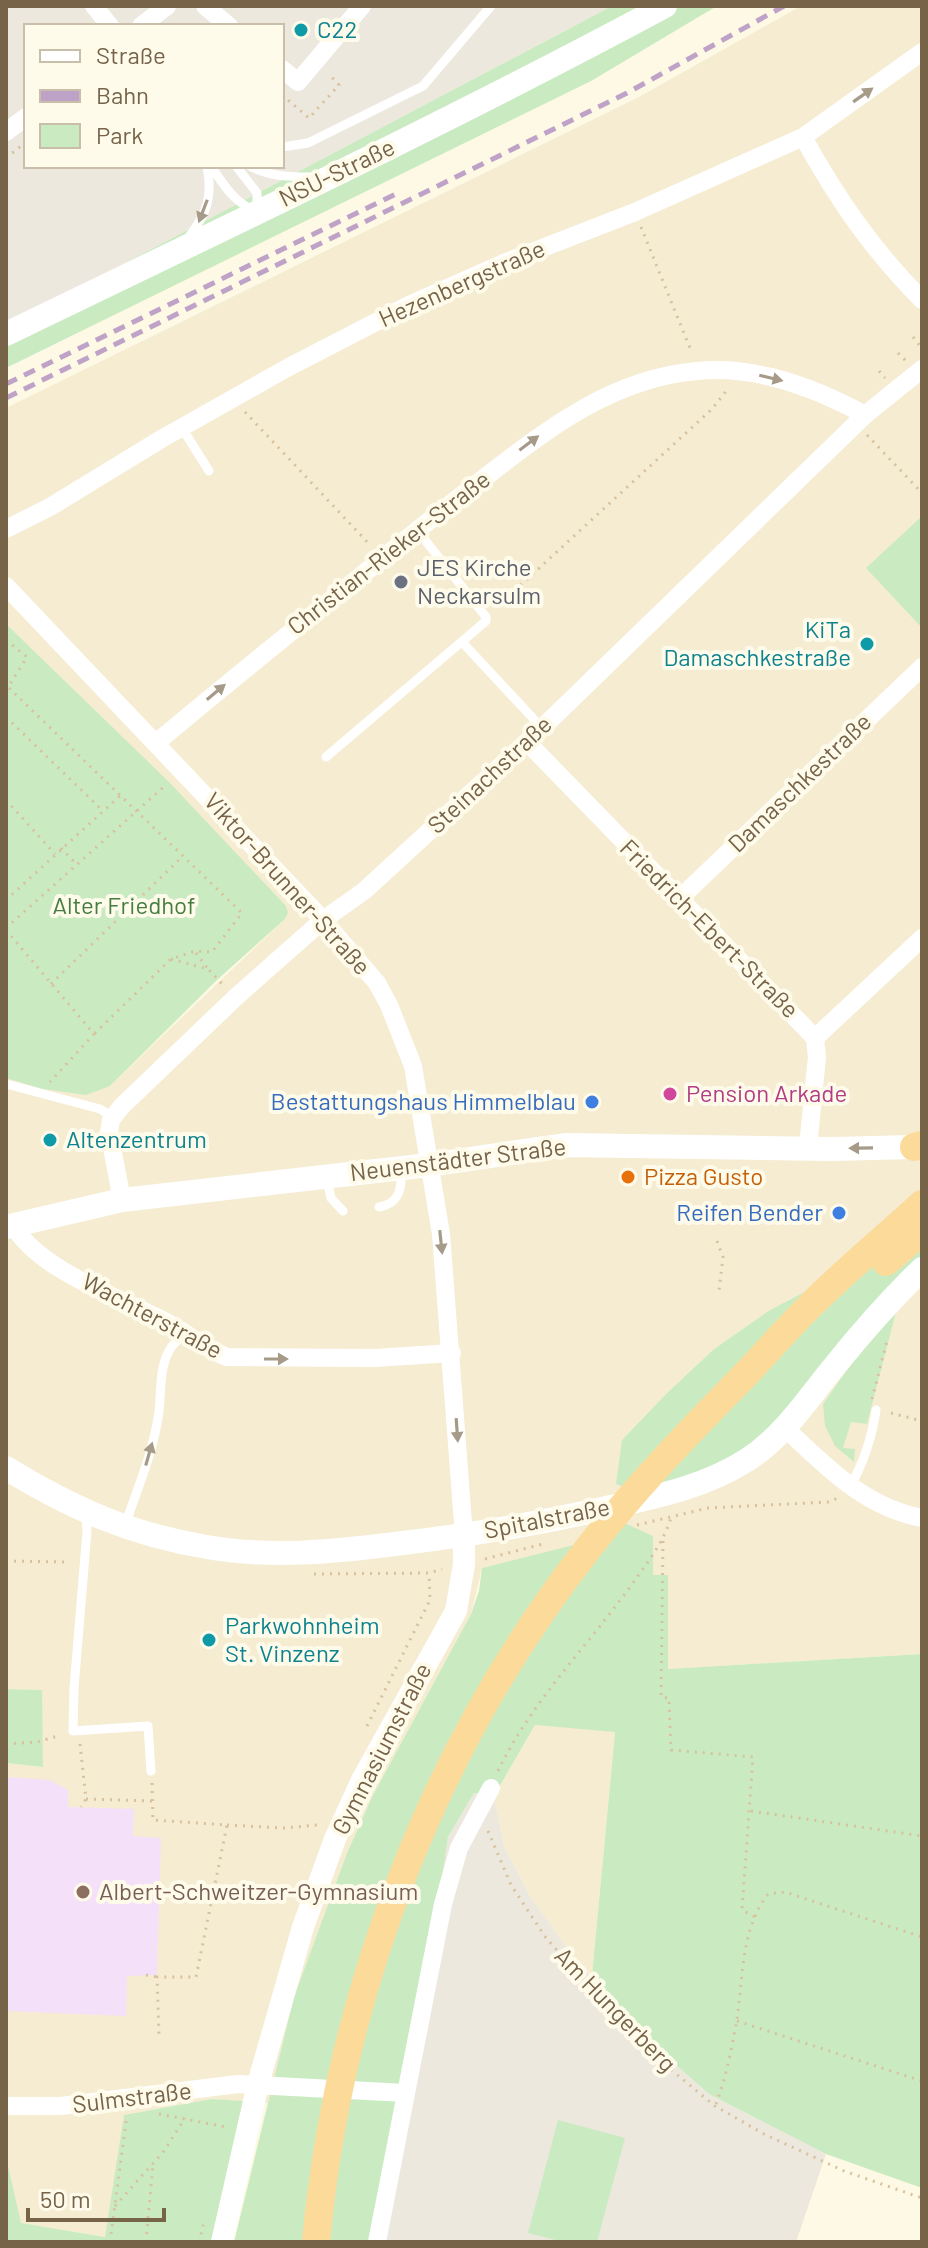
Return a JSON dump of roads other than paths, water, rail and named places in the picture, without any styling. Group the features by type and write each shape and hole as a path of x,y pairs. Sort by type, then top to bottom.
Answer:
{"highway":[{"path":"316,2242 330,2134 348,2047 385,1923 441,1788 494,1689 559,1587 677,1443 816,1300 922,1204"},
{"path":"745,1375 829,1312 922,1231"}],"main road":[{"name":"NSU-Straße","path":"6,334 330,177 665,6"},
{"name":"Neuenstädter Straße","path":"10,1226 122,1200 429,1165 565,1145 918,1146"},
{"name":"Spitalstraße","path":"6,1468 85,1512 124,1528 208,1548 317,1553 464,1536 568,1516 701,1483 747,1460 786,1429 889,1301 922,1269"}],"street":[{"path":"94,6 108,24"},
{"path":"144,24 167,6"},
{"path":"205,6 227,24"},
{"path":"284,71 298,82 362,6"},
{"name":"Hezenbergstraße","path":"6,529 50,507 232,399 409,305 504,263 635,212 803,137 922,52"},
{"path":"6,132 24,118"},
{"path":"803,137 836,196 859,229 922,300"},
{"name":"Steinachstraße","path":"113,1117 236,997 323,920 364,891 527,742 860,420 922,369"},
{"name":"Christian-Rieker-Straße","path":"157,742 417,530 569,415 628,387 659,377 698,371 732,371 806,387 860,420"},
{"name":"Viktor-Brunner-Straße","path":"6,586 323,920 377,983 394,1016 413,1066 441,1234 464,1536"},
{"name":"Damaschkestraße","path":"678,900 922,667"},
{"name":"Friedrich-Ebert-Straße","path":"527,742 815,1038 817,1057 808,1147"},
{"path":"815,1038 922,938"},
{"path":"113,1117 109,1132 122,1200"},
{"name":"Wachterstraße","path":"10,1226 27,1245 48,1260 95,1288 187,1334 216,1353 244,1359 375,1358 452,1353"},
{"path":"786,1429 850,1487 879,1505 922,1518"},
{"name":"Gymnasiumstraße","path":"222,2242 258,2084 298,1940 335,1839 368,1768 456,1611 462,1590 464,1536"},
{"path":"377,2242 443,1904 459,1848 491,1788"},
{"path":"258,2084 405,2093"},
{"name":"Sulmstraße","path":"6,2106 61,2106 258,2084"}],"lane":[{"path":"284,147 308,143 423,86 491,6"},
{"path":"179,250 207,205 211,186 209,168"},
{"path":"210,168 238,203 257,213 257,193 238,168"},
{"path":"254,168 288,177 330,177"},
{"path":"182,428 209,471"},
{"path":"326,757 486,621 486,617 417,530"},
{"path":"462,642 542,728"},
{"path":"6,1084 100,1109 113,1117"},
{"path":"379,1207 396,1199 402,1189 401,1168"},
{"path":"327,1176 331,1198 343,1211"},
{"path":"124,1528 159,1417 168,1351 187,1334"},
{"path":"850,1487 869,1445 876,1410"},
{"path":"85,1512 86,1562 73,1731 148,1726 151,1771"}],"railway":[{"path":"6,398 627,93 784,6"},
{"path":"6,384 398,193"}],"place":[{"name":"C22","path":"301,30"},
{"name":"JES Kirche Neckarsulm","path":"401,582"},
{"name":"KiTa Damaschkestraße","path":"867,644"},
{"name":"Pension Arkade","path":"670,1094"},
{"name":"Bestattungshaus Himmelblau","path":"592,1102"},
{"name":"Altenzentrum","path":"50,1140"},
{"name":"Pizza Gusto","path":"628,1177"},
{"name":"Reifen Bender","path":"839,1213"},
{"name":"Parkwohnheim St. Vinzenz","path":"209,1640"},
{"name":"Albert-Schweitzer-Gymnasium","path":"83,1892"}],"park label":[{"name":"Alter Friedhof","path":"124,906"}]}
